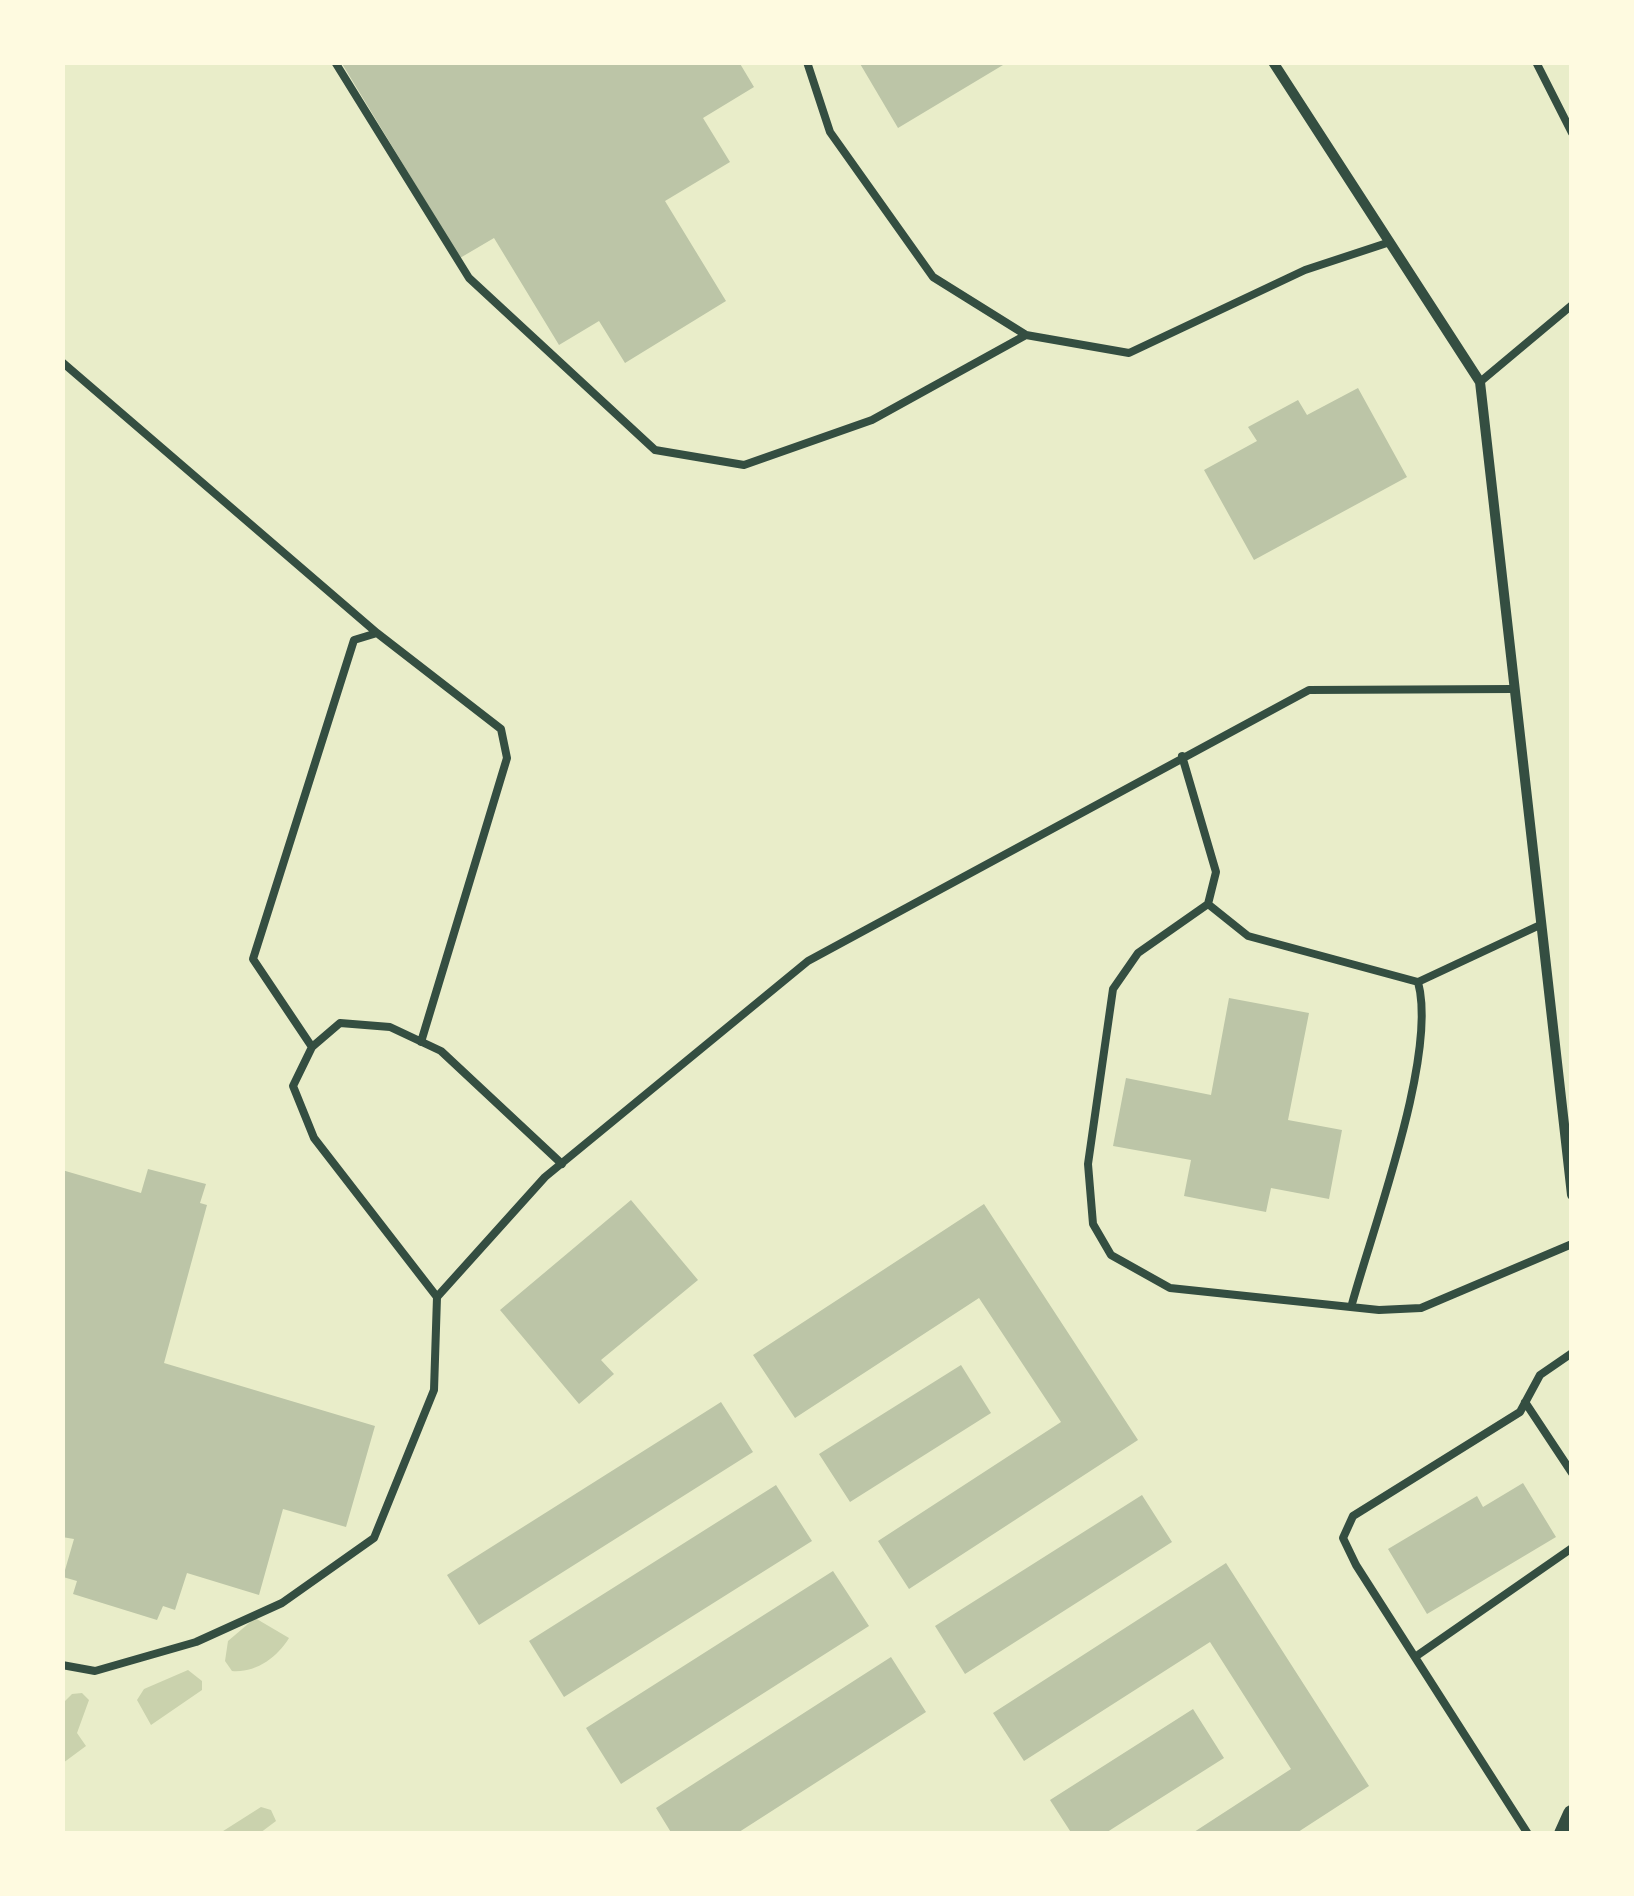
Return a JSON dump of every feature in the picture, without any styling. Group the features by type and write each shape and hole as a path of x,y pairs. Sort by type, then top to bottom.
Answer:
{"street":[{"path":"1272,62 1480,382 1572,1195"},
{"path":"1564,1834 1572,1814"}],"lane":[{"path":"335,62 469,278 655,450 744,464 872,420 1026,335"},
{"path":"806,62 830,132 933,276 1026,335 1129,353 1305,270 1390,242"},
{"path":"1536,62 1572,133"},
{"path":"1480,382 1572,305"},
{"path":"62,362 377,633 501,729 508,758 420,1042"},
{"path":"312,1048 253,959 354,640 377,633"},
{"path":"438,1297 562,1164 808,961 1309,690 1514,689"},
{"path":"1182,756 1216,872 1208,904 1138,953 1113,989 1088,1164 1092,1224 1111,1255 1170,1288 1352,1304 1379,1310 1421,1308 1572,1244"},
{"path":"1208,904 1248,936 1418,982 1540,926"},
{"path":"1352,1304 1417,1071 1424,1006 1418,982"},
{"path":"62,1665 95,1671 196,1642 282,1602 374,1538 434,1390 438,1297 314,1138 293,1086 312,1048 340,1023 390,1028 441,1051 562,1164"},
{"path":"1528,1834 1343,1538 1352,1516 1520,1412 1540,1375 1572,1353"},
{"path":"1526,1402 1572,1473"},
{"path":"1415,1657 1572,1548"}],"green space":[{"path":"255,1618 289,1638 265,1663 249,1670 232,1671 225,1661 228,1641"},
{"path":"188,1670 202,1681 202,1690 151,1725 137,1700 144,1689"},
{"path":"82,1693 89,1700 77,1733 86,1746 63,1763 63,1703 72,1694"},
{"path":"261,1807 271,1810 276,1821 260,1833 220,1833"}],"building":[{"path":"341,62 739,62 754,87 703,118 730,162 665,201 726,301 625,363 599,321 559,345 494,238 460,258"},
{"path":"859,62 1008,62 898,128"},
{"path":"1358,388 1407,477 1254,560 1204,470 1257,441 1248,427 1298,400 1307,415"},
{"path":"1229,998 1309,1013 1288,1120 1342,1130 1329,1199 1271,1188 1266,1212 1184,1196 1191,1160 1113,1146 1126,1078 1211,1095"},
{"path":"148,1169 206,1184 200,1203 207,1205 164,1363 375,1426 346,1527 283,1509 259,1595 187,1573 175,1610 163,1606 157,1620 73,1594 77,1581 63,1577 74,1539 62,1537 62,1170 141,1193"},
{"path":"631,1200 698,1280 601,1360 614,1374 579,1404 500,1310"},
{"path":"984,1204 1138,1440 909,1589 878,1541 1061,1422 979,1298 795,1418 753,1355"},
{"path":"961,1365 991,1413 850,1502 819,1454"},
{"path":"721,1402 753,1452 479,1625 447,1575"},
{"path":"1523,1483 1556,1537 1427,1614 1388,1549 1477,1496 1483,1507"},
{"path":"776,1485 812,1541 564,1697 529,1641"},
{"path":"1142,1495 1172,1542 965,1674 935,1626"},
{"path":"1226,1563 1369,1786 1295,1834 1191,1834 1291,1769 1210,1642 1024,1761 993,1713"},
{"path":"833,1571 869,1626 621,1784 586,1728"},
{"path":"891,1657 926,1712 736,1834 672,1834 656,1808"},
{"path":"1193,1709 1224,1758 1104,1834 1072,1834 1050,1800"}]}
